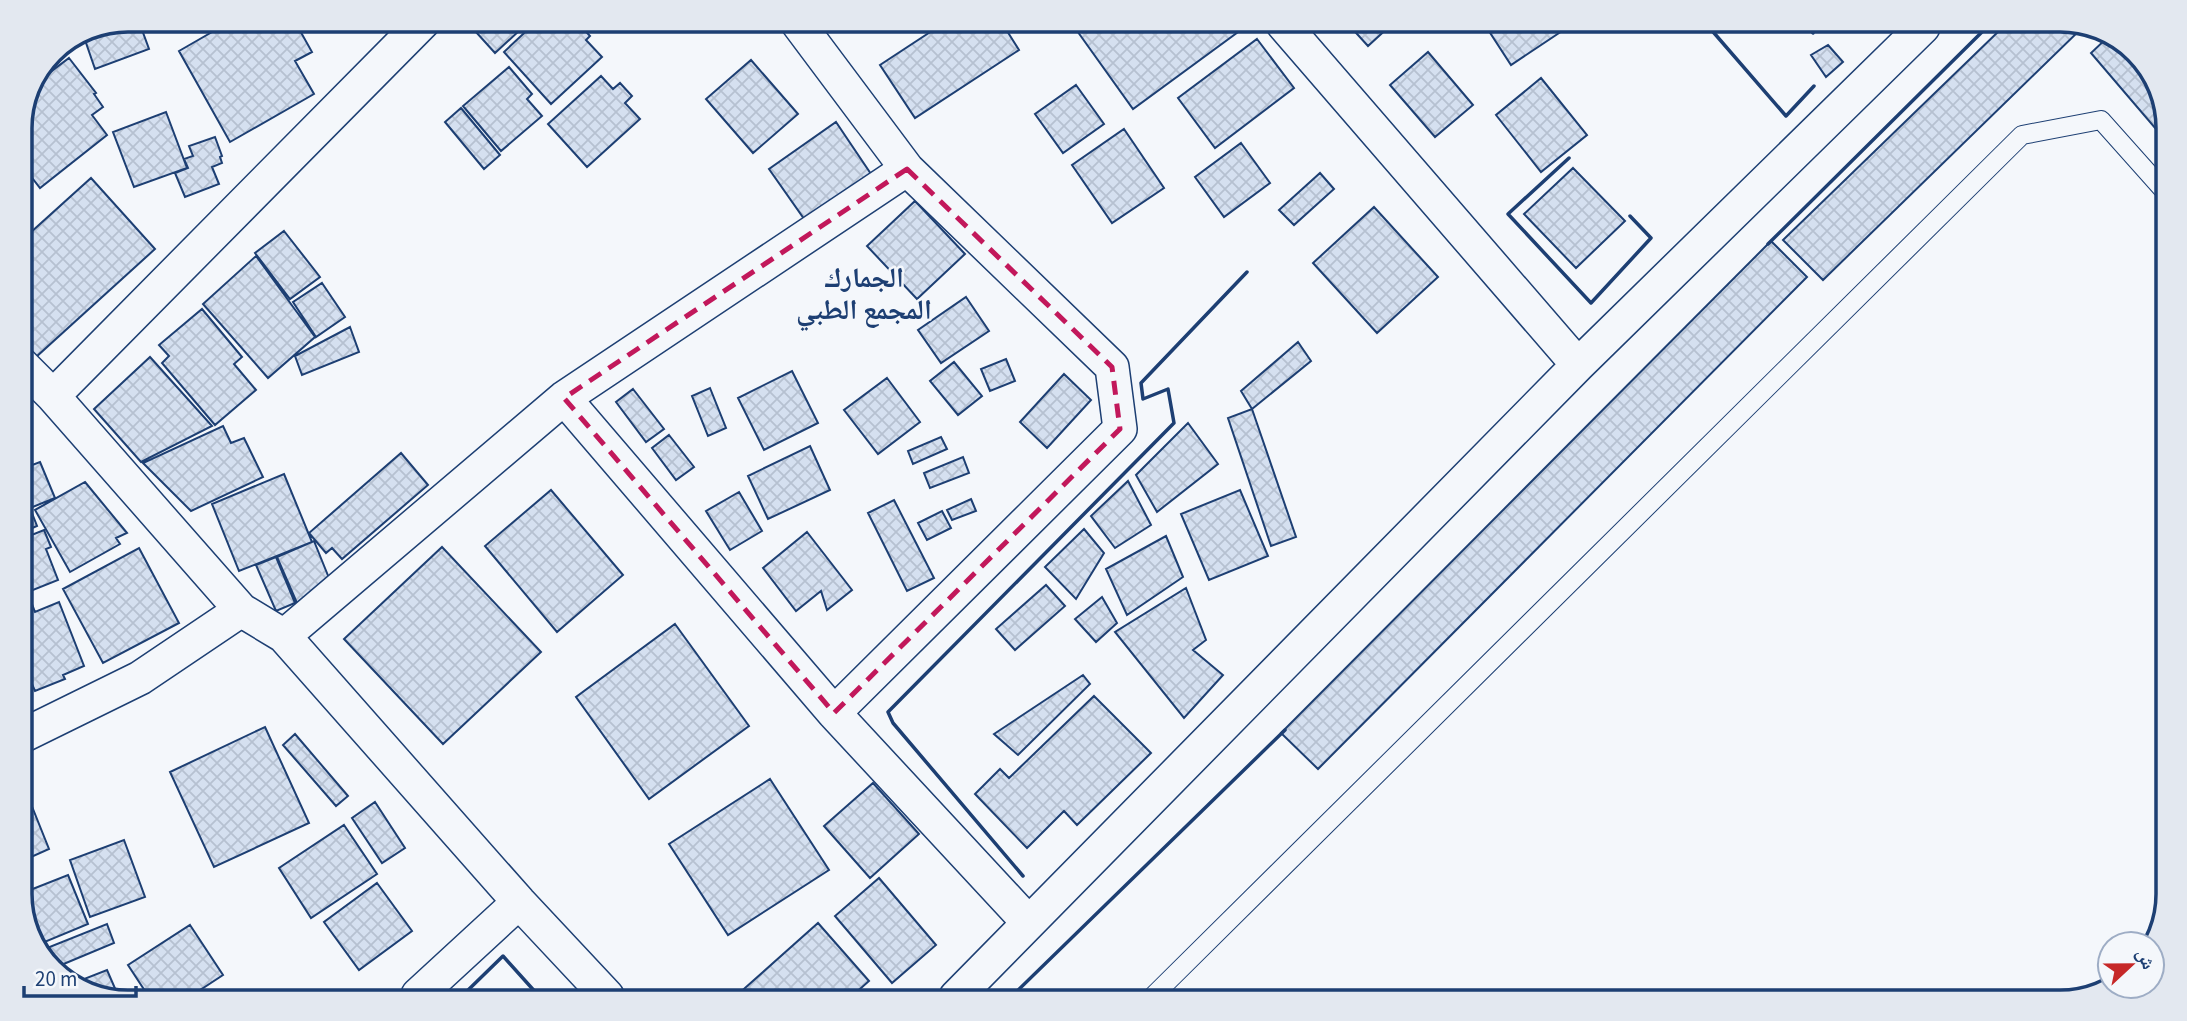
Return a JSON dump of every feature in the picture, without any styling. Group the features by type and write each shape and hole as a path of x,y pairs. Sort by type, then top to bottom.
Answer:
{"street":[{"path":"53,396 412,32"},
{"path":"804,32 907,169 1112,367 1120,429 834,713"},
{"path":"1290,32 1578,365"},
{"path":"963,990 1578,365 1918,32"},
{"path":"284,636 564,398 907,169"},
{"path":"32,375 241,610 284,636 519,902 601,990"},
{"path":"564,398 834,713 1028,922"},
{"path":"32,731 140,678 241,610"},
{"path":"423,990 519,902"}],"lane":[{"path":"1159,990 2022,135 2101,120 2155,181"}],"highlighted area":[{"path":"907,169 1112,367 1120,429 834,713 564,398"}],"building":[{"path":"115,32 143,32 149,49 95,69 86,41"},
{"path":"212,32 301,32 312,52 295,61 314,94 230,142 179,51"},
{"path":"476,32 518,32 495,53"},
{"path":"525,32 586,32 590,36 586,40 602,57 551,104 504,52"},
{"path":"930,32 1008,32 1019,50 915,118 880,65"},
{"path":"1078,32 1238,32 1133,109"},
{"path":"1355,32 1383,32 1368,46"},
{"path":"1490,32 1560,32 1511,65"},
{"path":"1998,32 2077,33 1823,280 1783,240"},
{"path":"1257,39 1294,88 1215,148 1178,98"},
{"path":"2103,42 2132,64 2146,85 2154,109 2155,128 2091,53"},
{"path":"1828,45 1843,62 1826,77 1811,55"},
{"path":"1428,52 1473,105 1435,137 1390,85"},
{"path":"69,58 96,93 94,94 103,107 92,115 107,135 40,188 32,178 32,121 41,85 48,74"},
{"path":"751,60 798,114 753,153 706,99"},
{"path":"509,67 532,94 527,99 542,116 501,151 463,106"},
{"path":"601,76 613,89 620,83 632,96 625,103 640,119 587,167 548,124"},
{"path":"1541,78 1587,135 1541,172 1496,115"},
{"path":"1076,85 1104,124 1063,153 1035,114"},
{"path":"461,108 500,155 484,169 445,122"},
{"path":"166,112 187,168 134,187 113,132"},
{"path":"836,122 873,177 807,223 769,169"},
{"path":"1124,129 1164,188 1112,223 1072,165"},
{"path":"215,137 222,163 212,167 219,184 185,197 175,173 188,168 184,159 193,156 189,146"},
{"path":"1241,143 1270,183 1224,217 1195,177"},
{"path":"1573,168 1625,221 1576,268 1524,214"},
{"path":"1320,173 1334,189 1294,225 1279,210"},
{"path":"91,178 155,249 36,357 32,353 32,231"},
{"path":"915,201 965,254 917,299 867,246"},
{"path":"1374,207 1438,277 1377,333 1313,263"},
{"path":"284,231 320,277 290,299 255,253"},
{"path":"1771,241 1807,277 1318,769 1281,733"},
{"path":"256,256 315,337 268,378 203,304"},
{"path":"322,283 345,317 316,337 293,302"},
{"path":"966,297 989,331 941,363 918,330"},
{"path":"202,309 242,357 234,364 256,390 215,425 162,363 169,356 159,345"},
{"path":"350,327 359,352 302,375 295,356"},
{"path":"1298,342 1311,361 1252,409 1241,391"},
{"path":"150,357 212,426 141,462 94,409"},
{"path":"1006,359 1015,381 990,391 981,369"},
{"path":"954,362 982,396 958,415 930,381"},
{"path":"792,371 818,423 764,450 738,398"},
{"path":"1064,374 1091,400 1047,448 1020,422"},
{"path":"887,378 920,422 878,454 844,410"},
{"path":"710,388 726,428 708,436 692,396"},
{"path":"633,389 664,429 646,442 616,402"},
{"path":"1252,409 1296,537 1271,546 1228,418"},
{"path":"1188,423 1218,464 1157,512 1136,475"},
{"path":"223,426 231,443 244,438 263,477 191,511 143,463"},
{"path":"669,435 694,467 676,480 652,448"},
{"path":"941,437 947,449 913,464 908,451"},
{"path":"810,446 830,490 768,519 748,476"},
{"path":"401,453 428,485 342,559 332,548 326,553 309,533"},
{"path":"963,457 969,473 930,488 924,473"},
{"path":"40,462 55,498 32,507 32,465"},
{"path":"284,474 312,542 239,571 212,504"},
{"path":"1128,481 1151,525 1115,548 1091,516"},
{"path":"85,482 127,533 116,538 120,544 70,572 35,510"},
{"path":"551,490 623,575 557,632 485,546"},
{"path":"1240,490 1268,556 1209,580 1181,514"},
{"path":"739,492 762,531 730,550 706,511"},
{"path":"971,499 976,511 952,520 947,510"},
{"path":"894,500 934,578 907,591 868,513"},
{"path":"942,511 951,528 927,540 918,523"},
{"path":"32,513 37,526 32,528"},
{"path":"1084,529 1104,553 1076,599 1045,567"},
{"path":"44,530 51,547 46,549 58,580 32,590 32,535"},
{"path":"807,532 852,590 827,610 821,591 796,611 763,568"},
{"path":"1166,536 1183,577 1127,615 1106,569"},
{"path":"314,541 333,588 297,603 277,557"},
{"path":"442,547 541,652 443,744 344,639"},
{"path":"139,548 179,623 103,663 63,589"},
{"path":"276,557 295,603 276,611 256,565"},
{"path":"1046,585 1065,606 1015,650 996,629"},
{"path":"1186,588 1206,640 1193,650 1223,675 1184,718 1115,632"},
{"path":"1102,597 1117,623 1096,642 1075,619"},
{"path":"59,602 84,666 63,675 65,679 35,691 32,684 32,604 35,612"},
{"path":"675,624 749,726 649,799 576,697"},
{"path":"1083,675 1090,684 1018,755 994,734"},
{"path":"1094,696 1151,753 1077,825 1064,811 1027,848 975,794 1000,769 1009,778"},
{"path":"265,727 309,823 214,867 170,772"},
{"path":"295,734 348,796 336,806 283,745"},
{"path":"770,779 829,870 728,935 669,844"},
{"path":"873,783 919,834 870,878 824,826"},
{"path":"375,802 405,848 382,863 352,818"},
{"path":"32,806 49,849 32,857"},
{"path":"344,825 377,874 311,918 279,868"},
{"path":"124,840 145,897 90,917 70,860"},
{"path":"68,875 88,924 45,942 33,912 32,889"},
{"path":"879,878 936,945 892,983 835,916"},
{"path":"377,883 412,931 359,970 324,922"},
{"path":"818,923 869,981 859,990 743,990"},
{"path":"107,924 114,943 63,964 48,947"},
{"path":"190,925 223,975 200,990 144,990 128,965"},
{"path":"107,970 115,989 109,988 84,979"}],"wall":[{"path":"1713,32 1786,116 1814,86"},
{"path":"1768,244 1982,32"},
{"path":"1569,158 1508,214 1591,303 1651,238 1630,216"},
{"path":"1023,876 893,723 888,712 1174,423 1168,389 1143,399 1141,383 1247,272"},
{"path":"1018,990 1285,730"},
{"path":"468,990 503,956 534,990"}],"district":[{"name":"الجمارك المجمع الطبي","path":"864,294"}]}
